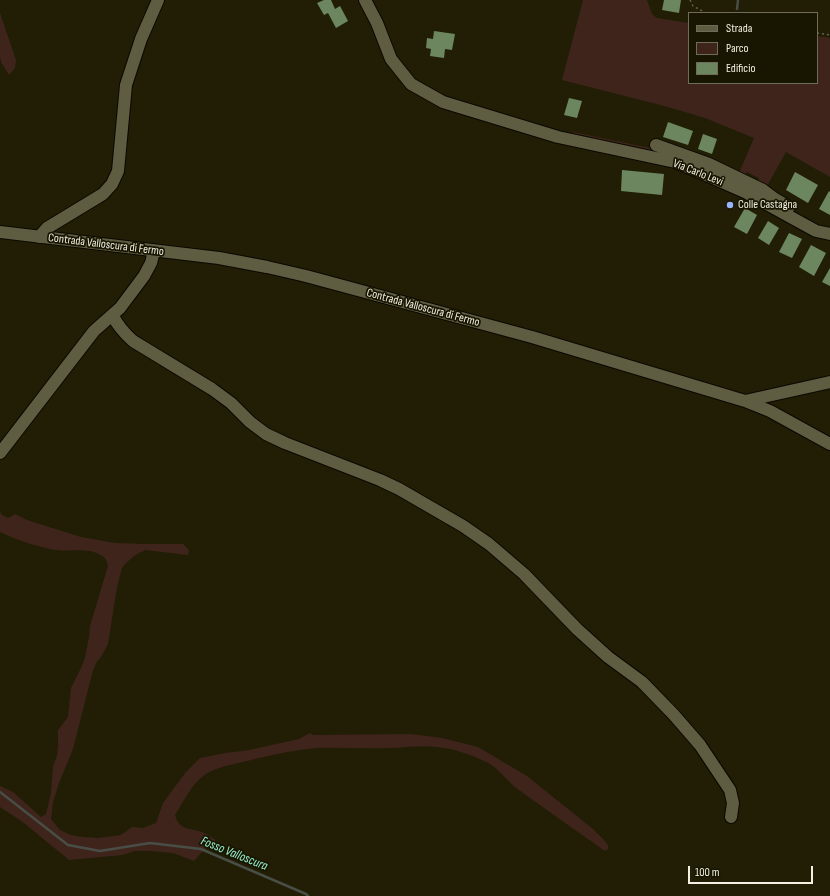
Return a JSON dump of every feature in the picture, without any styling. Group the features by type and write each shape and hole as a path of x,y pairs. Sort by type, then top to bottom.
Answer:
{"street":[{"path":"39,237 47,228 103,194 112,184 118,171 126,85 141,39 158,0"},
{"name":"Via Carlo Levi","path":"365,0 377,23 391,59 411,84 443,102 558,138 675,162 745,192 816,230 830,234"},
{"name":"Via Carlo Levi","path":"656,145 709,164 763,190 775,199 820,224 830,234"},
{"name":"Contrada Valloscura di Fermo","path":"0,232 219,258 306,276 532,337 745,401 777,414 830,444"},
{"path":"0,453 94,332 104,321 113,316 120,308 144,276 151,263 154,251"},
{"path":"113,316 117,325 133,341 212,389 231,403 250,422 266,434 284,443 386,483 463,526 489,544 524,574 582,634 608,657 642,682 674,714 700,745 730,790 733,803 731,817"},
{"path":"745,401 830,382"}],"path":[{"path":"690,0 693,6 704,12"},
{"path":"818,33 830,35"}],"green space":[{"path":"583,0 647,0 652,14 657,18 688,23 688,84 818,84 818,36 830,38 830,177 786,152 767,186 758,182 759,178 747,172 745,176 739,173 754,138 705,118 562,80"},
{"path":"0,13 16,60 15,68 9,75 1,62 0,56"},
{"path":"573,132 655,149 690,160 569,136"},
{"path":"0,512 8,518 15,514 27,520 81,537 115,543 183,544 189,550 188,555 145,550 134,556 122,568 117,587 108,644 96,663 92,674 73,749 53,802 51,819 60,830 71,835 98,838 121,835 132,827 143,828 156,823 163,803 186,772 200,758 249,750 299,739 310,733 313,735 411,734 442,738 478,747 527,776 593,829 608,845 608,849 605,851 519,790 494,767 479,758 468,754 432,746 317,748 270,755 229,765 210,772 201,778 175,815 183,827 199,831 216,840 194,861 173,853 150,851 134,851 123,855 69,860 24,823 0,807 0,786 13,792 41,817 46,814 51,793 53,766 57,756 58,730 68,717 71,688 85,658 90,626 108,566 104,558 97,553 49,549 27,543 0,532"}],"building":[{"path":"324,0 331,0 335,9 340,6 348,21 336,28 328,13 324,15 317,3"},
{"path":"664,0 681,0 679,13 662,10"},
{"path":"434,31 455,34 452,50 445,49 444,58 430,56 431,49 426,48 427,38 433,39"},
{"path":"569,98 582,101 577,118 564,115"},
{"path":"668,122 693,131 688,145 663,137"},
{"path":"703,134 717,139 712,154 698,149"},
{"path":"622,170 664,174 662,195 621,191"},
{"path":"795,172 818,185 808,203 786,190"},
{"path":"829,191 830,192 830,215 819,209"},
{"path":"745,208 757,215 747,234 734,227"},
{"path":"768,221 779,228 769,245 758,238"},
{"path":"789,233 802,239 792,258 779,252"},
{"path":"811,245 826,253 814,276 799,267"},
{"path":"830,268 830,286 822,282"}],"waterway":[{"path":"737,9 738,0"},
{"name":"Fosso Valloscura","path":"0,792 68,845 100,851 150,843 201,849 308,896"}],"place":[{"name":"Colle Castagna","path":"730,205"}]}
